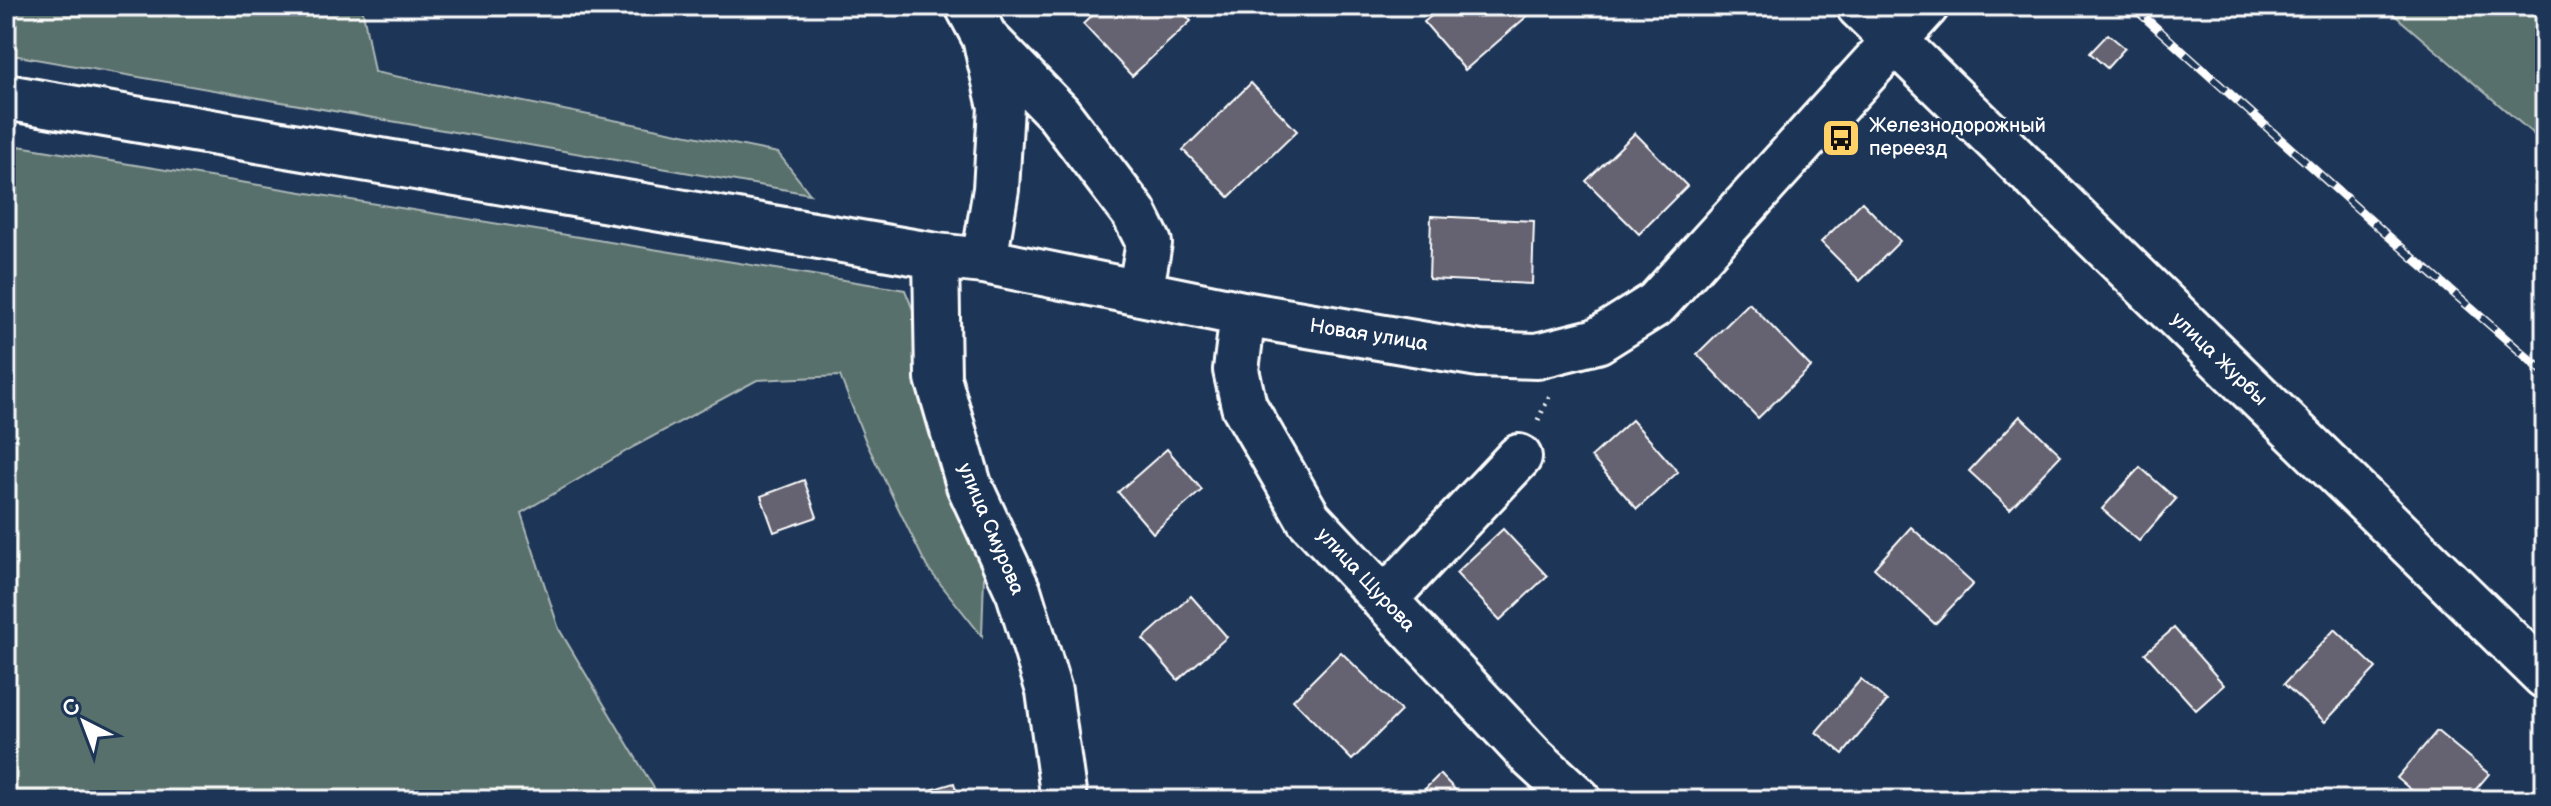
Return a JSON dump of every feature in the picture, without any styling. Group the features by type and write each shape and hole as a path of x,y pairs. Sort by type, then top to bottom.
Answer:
{"street":[{"name":"улица Журбы","path":"1859,6 2545,676"},
{"name":"Новая улица","path":"6,97 936,256 984,261 1243,314 1479,354 1537,356 1597,341 1656,304 1926,6"},
{"path":"977,22 1001,107 996,189 984,261"},
{"path":"977,22 1058,113 1134,213 1149,243 1140,293"},
{"name":"улица Смурова","path":"936,256 938,378 969,485 1019,593 1049,691 1064,800"},
{"name":"улица Щурова","path":"1243,314 1236,370 1244,406 1309,519 1532,757 1579,800"},
{"path":"1384,600 1519,457"}],"green space":[{"path":"6,6 362,6 374,72 778,153 810,194 6,54"},
{"path":"2384,6 2545,6 2545,144"},
{"path":"6,144 905,290 920,327 927,391 984,576 982,636 927,567 866,442 840,376 757,380 521,513 559,629 661,800 6,800"}],"building":[{"path":"1102,6 1177,6 1191,21 1132,76 1083,24"},
{"path":"1443,6 1527,6 1532,12 1465,70 1424,22"},
{"path":"2108,34 2125,48 2107,68 2090,53"},
{"path":"1251,83 1297,131 1229,197 1183,150"},
{"path":"1635,133 1687,186 1639,234 1586,181"},
{"path":"1862,202 1900,241 1860,281 1821,242"},
{"path":"1431,216 1534,221 1532,284 1429,279"},
{"path":"1749,303 1811,367 1758,418 1697,354"},
{"path":"2020,416 2061,455 2010,509 1969,471"},
{"path":"1632,420 1678,472 1637,509 1591,457"},
{"path":"1167,449 1202,490 1153,533 1118,492"},
{"path":"2140,467 2176,499 2139,541 2102,509"},
{"path":"804,480 817,517 774,532 761,496"},
{"path":"1911,527 1973,584 1935,624 1874,568"},
{"path":"1503,529 1547,576 1500,620 1456,573"},
{"path":"1191,596 1227,637 1178,680 1143,639"},
{"path":"2174,628 2224,685 2196,710 2145,653"},
{"path":"2335,629 2376,668 2325,722 2284,684"},
{"path":"1341,652 1401,711 1352,760 1293,700"},
{"path":"1861,679 1887,701 1843,754 1816,732"},
{"path":"2437,731 2489,774 2467,800 2423,800 2397,778"},
{"path":"1440,774 1465,800 1414,800"},
{"path":"954,783 959,800 897,800"}],"railway":[{"path":"2132,6 2545,373"}],"place":[{"name":"Железнодорожный переезд","path":"1841,138"}]}
